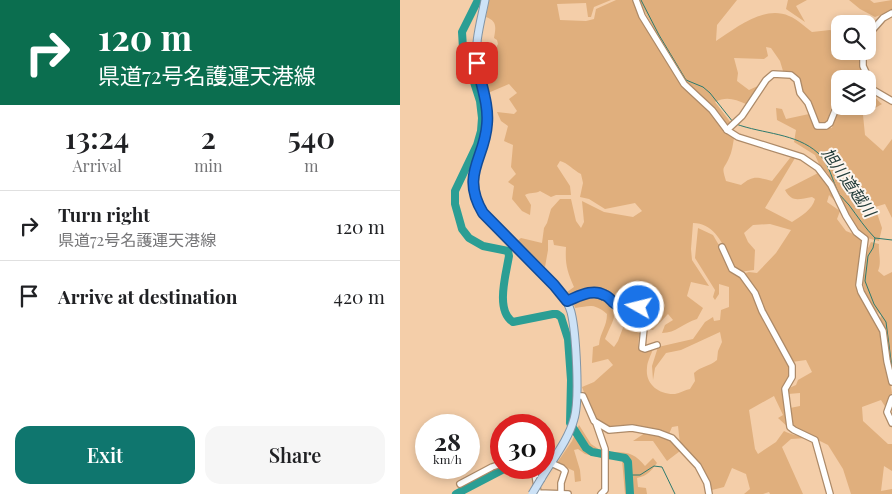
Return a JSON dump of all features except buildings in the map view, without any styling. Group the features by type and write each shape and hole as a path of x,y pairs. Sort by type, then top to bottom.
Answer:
{"main road":[{"path":"485,0 476,49 488,122 474,175 475,194 478,203 487,217 554,285 567,301 572,315 577,396 576,414 567,436 555,456"},
{"path":"532,494 541,479"}],"street":[{"path":"636,0 642,16 684,84 738,137 802,157 818,168 825,176 846,216 856,232 864,239 859,285 882,331 892,382"},
{"path":"876,26 883,18 892,13"},
{"path":"729,128 742,116 766,80 773,74 791,75 797,80 800,93 808,103 817,126 826,126 830,123 833,115"},
{"path":"876,92 892,101"},
{"path":"722,247 732,269 742,275 755,293 762,311 792,366 792,377 785,389 789,424 794,430 815,440 830,494"},
{"path":"567,301 595,292 603,294 623,308 650,309 653,318 644,328 642,348 645,349 657,345"},
{"path":"577,396 584,396 589,413 596,423 605,449 606,490 601,494"},
{"path":"892,398 887,412 892,423"},
{"path":"596,423 609,430 632,428 659,433 672,438 698,466 708,483 709,494"},
{"path":"555,465 565,472 561,483 561,494"},
{"path":"460,484 490,468"},
{"path":"536,479 538,492 568,494"}],"shaded area":[{"path":"489,0 611,0 594,7 591,17 588,17 586,3 557,4 560,20 586,21 594,19 596,9 616,0 634,0 662,52 702,103 734,138 731,153 724,168 726,181 741,185 755,178 772,181 790,158 795,158 765,208 792,222 809,210 815,199 812,197 793,198 785,190 820,172 826,180 835,201 829,195 827,202 840,211 837,219 846,231 862,239 856,285 880,332 892,393 886,408 881,400 862,407 863,421 888,444 892,444 892,471 884,466 881,491 892,489 892,494 851,494 843,469 828,445 796,429 792,425 790,408 800,406 800,393 788,394 787,389 796,385 798,380 812,372 806,360 792,362 742,274 749,272 757,273 776,253 791,230 770,224 753,225 744,233 748,242 755,250 754,270 738,272 735,270 715,233 702,224 693,223 692,260 709,286 691,282 687,296 703,308 697,319 667,333 662,333 665,325 673,320 668,314 653,330 646,329 654,312 618,304 605,293 571,297 567,292 574,287 567,267 566,247 554,245 553,240 548,240 545,267 517,241 521,238 542,243 544,228 551,209 560,199 571,199 576,221 581,228 584,222 582,201 604,212 633,217 642,211 635,203 605,209 589,199 580,197 583,183 581,174 560,161 557,166 570,186 571,195 551,197 540,191 525,195 531,205 530,215 522,211 512,199 514,186 508,182 516,174 511,167 513,145 504,141 508,126 501,121 497,112 514,114 517,111 509,99 517,93 509,84 488,93 483,72 498,44 494,38 494,23 486,17"},
{"path":"639,0 737,0 717,25 716,41 751,19 770,13 780,13 798,21 812,32 831,30 831,60 861,60 862,70 831,70 831,109 827,122 818,124 801,92 798,79 792,72 783,71 780,61 771,48 766,47 768,56 764,59 734,58 738,73 737,81 749,90 762,84 746,104 730,99 715,102 731,123 728,126 719,113 687,83 661,42"},
{"path":"788,0 807,0 796,6 805,22 786,9"},
{"path":"849,0 870,0 874,3 892,0 892,11 876,17 860,9"},
{"path":"876,98 878,101 882,104 876,107"},
{"path":"776,108 782,109 786,119 809,114 814,127 832,128 835,115 863,115 865,135 883,151 892,139 892,218 885,204 875,207 882,228 879,241 867,238 860,231 851,219 828,174 819,164 815,155 794,142 796,130 777,120"},
{"path":"698,228 713,235 730,270 750,288 787,361 790,375 782,389 789,428 778,418 783,415 774,396 749,410 755,449 758,454 776,442 784,431 807,438 791,439 782,447 803,494 770,494 769,492 763,494 744,494 750,489 746,474 732,468 724,487 712,490 710,481 680,444 678,426 672,427 669,434 632,431 605,426 599,423 587,401 582,387 594,382 613,365 608,359 592,363 593,347 599,345 607,314 595,307 575,308 573,301 579,299 599,296 611,300 615,313 605,339 614,347 624,325 618,322 621,313 645,313 638,341 640,351 645,352 653,349 648,363 648,379 654,387 664,393 675,394 690,389 695,381 694,373 717,360 722,342 720,332 681,350 666,353 655,368 653,380 652,366 658,347 693,339 705,322 713,317 714,321 720,320 721,310 729,307 729,287 719,284 719,294 715,300 713,297 715,290 695,258"},
{"path":"871,242 879,244 880,264 878,271 884,276 892,272 892,376 884,330 880,319 881,315 869,300 863,283 868,248"},
{"path":"579,425 591,444 600,450 602,458 585,454 578,449 574,450 581,481 575,482 574,471 557,463 572,441"},
{"path":"645,433 665,438 680,451 667,461 653,441 633,441"},
{"path":"615,452 632,455 645,466 653,458 657,463 644,476 637,478 638,487 646,488 647,494 625,494 622,460 614,458"}],"waterway":[{"path":"478,0 462,32 463,48 480,101 482,118 477,145 455,191 455,204 462,229 469,238 483,246 508,251 503,301 504,310 513,322 553,314 561,317 568,339 571,380 570,423 586,448 592,452 625,458 628,462 630,494"},
{"name":"旭川道越川","path":"641,0 686,80 703,87 710,93 733,122"},
{"name":"旭川道越川","path":"736,124 800,141 818,153 828,167 839,194 875,238 873,248 868,256 865,281 874,304 886,322 892,368"},
{"path":"875,238 892,240"},
{"path":"629,475 640,475 654,466 662,467 675,494"},
{"path":"456,494 490,476"}],"route":[{"path":"477,63 488,122 474,175 475,194 483,213 561,292 567,301 595,292 607,296 623,308 639,307"}]}
